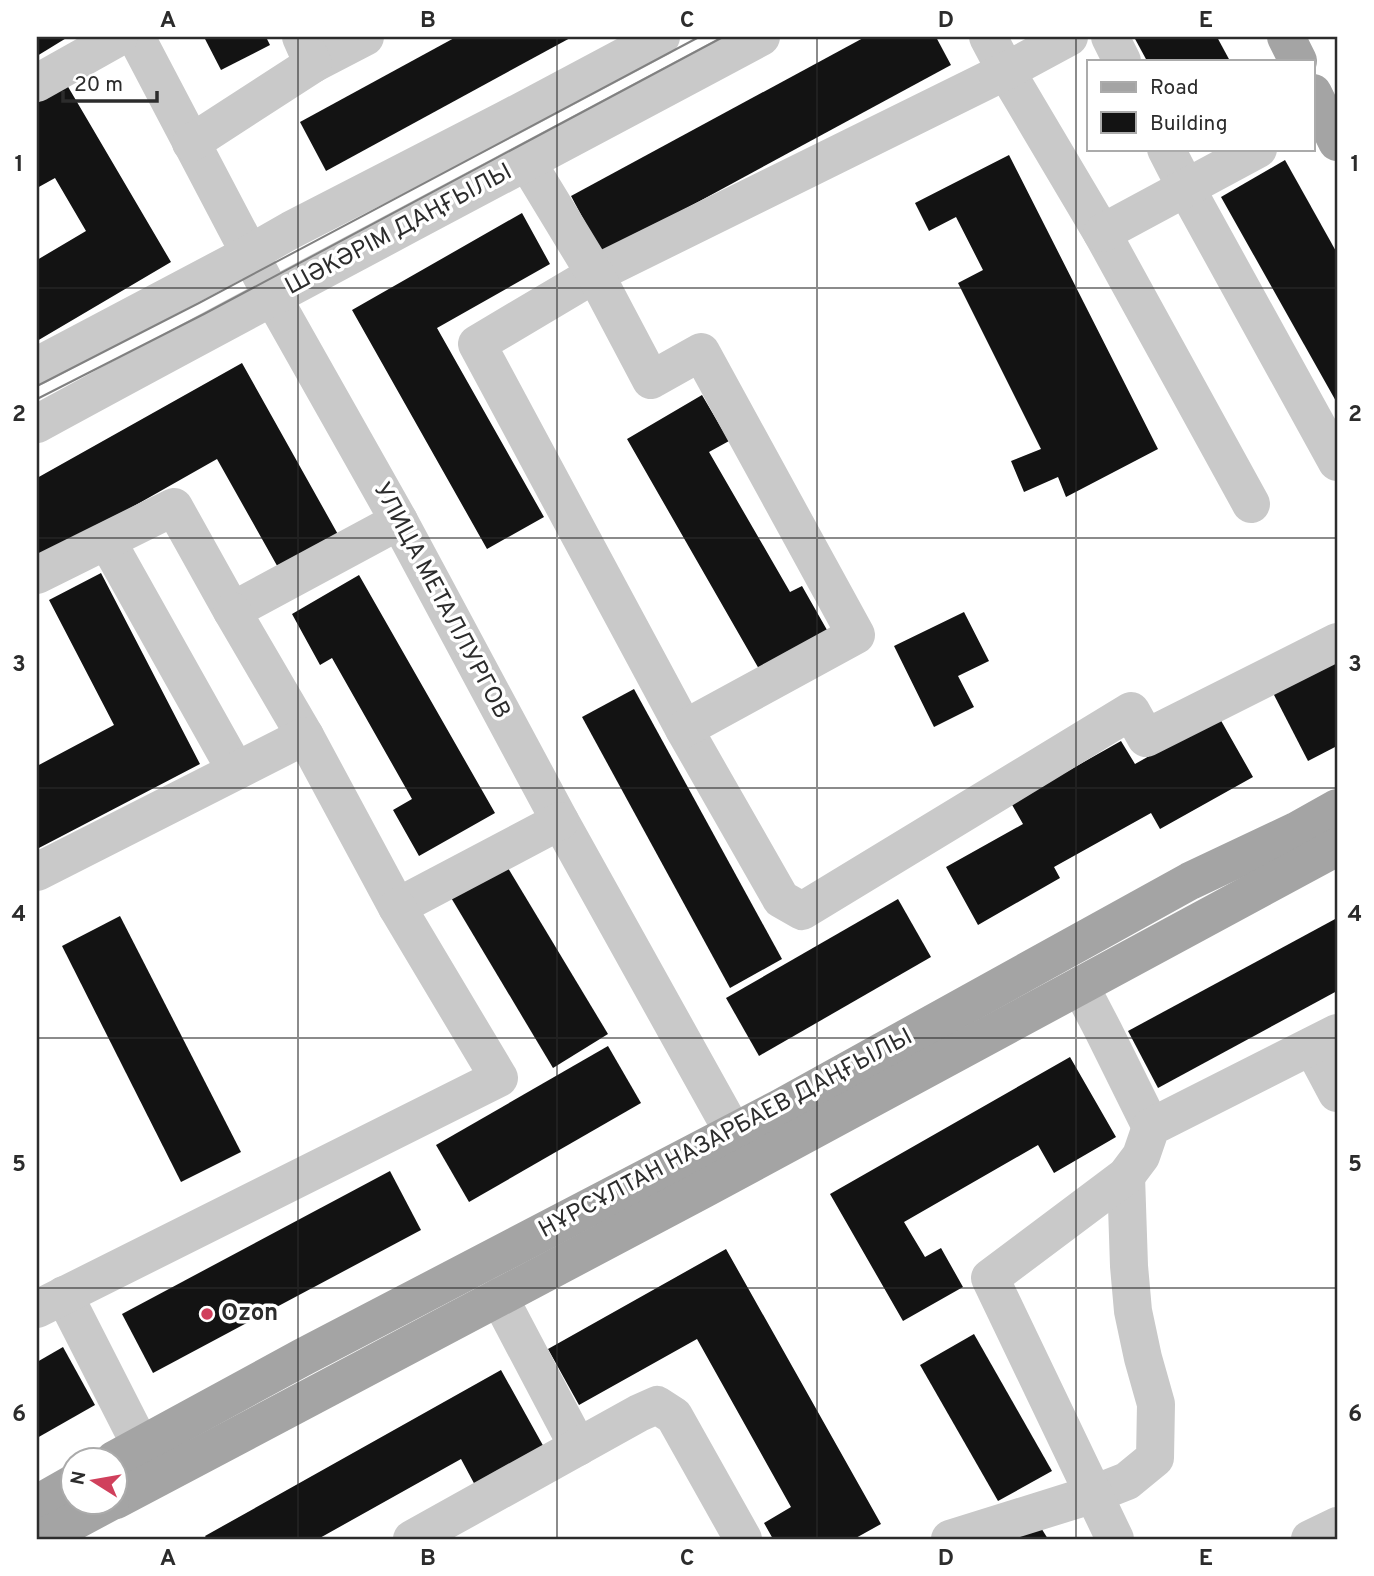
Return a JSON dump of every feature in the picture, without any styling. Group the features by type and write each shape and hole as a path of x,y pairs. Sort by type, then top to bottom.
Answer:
{"main road":[{"path":"1286,37 1298,60"},
{"name":"НҰРСҰЛТАН НАЗАРБАЕВ ДАҢҒЫЛЫ","path":"130,1493 499,1297 741,1149 780,1108 1191,881 1296,831 1337,808"},
{"name":"НҰРСҰЛТАН НАЗАРБАЕВ ДАҢҒЫЛЫ","path":"130,1451 303,1356 1080,986 1337,847"},
{"path":"37,1504 60,1491"},
{"path":"41,1539 85,1516"}],"street":[{"path":"37,83 119,37"},
{"name":"УЛИЦА МЕТАЛЛУРГОВ","path":"136,37 249,254 399,521 741,1149"},
{"path":"191,143 307,50 365,37"},
{"name":"ШӘКӘРІМ ДАҢҒЫЛЫ","path":"37,366 661,37"},
{"name":"ШӘКӘРІМ ДАҢҒЫЛЫ","path":"37,424 272,296 761,37"},
{"path":"988,37 1102,233 1251,504"},
{"path":"1069,37 1006,71 595,274 477,344 684,729 782,899 802,911 1131,710 1146,738 1337,642"},
{"path":"1110,37 1122,60"},
{"path":"1167,150 1337,462"},
{"path":"1102,233 1256,150"},
{"path":"527,162 595,274 651,380 701,352 856,635 684,729"},
{"path":"37,575 174,507 305,736 397,907 499,1078 50,1302 123,1446"},
{"path":"232,611 399,521"},
{"path":"107,541 236,771"},
{"path":"37,872 305,736"},
{"path":"397,907 560,821"},
{"path":"1080,986 1151,1127"},
{"path":"1115,1539 990,1278 1126,1176 1141,1156 1151,1127 1325,1040 1337,1093"},
{"path":"950,1539 1128,1481 1155,1458 1156,1404 1133,1311 1126,1176"},
{"path":"499,1297 578,1447"},
{"path":"412,1539 657,1405 674,1416 743,1539"},
{"path":"1310,1539 1337,1525"}],"building":[{"path":"37,37 68,37 37,56"},
{"path":"204,37 266,37 270,45 221,70"},
{"path":"456,37 572,37 326,171 300,122"},
{"path":"865,37 936,37 951,65 602,254 571,196"},
{"path":"1134,37 1217,37 1229,60 1146,60"},
{"path":"67,85 171,262 37,341 37,260 86,231 55,178 37,188 37,103"},
{"path":"1009,155 1158,449 1066,497 1058,477 1024,492 1011,461 1041,449 958,283 983,270 956,217 929,231 915,203"},
{"path":"1285,160 1337,253 1337,403 1221,197"},
{"path":"522,213 550,264 437,328 544,517 487,549 352,310"},
{"path":"242,363 340,538 280,571 217,459 37,561 37,478"},
{"path":"702,395 729,441 709,452 790,592 802,586 831,637 763,676 627,439"},
{"path":"101,573 200,764 37,849 37,766 114,725 49,600"},
{"path":"359,575 495,813 419,856 393,810 412,799 332,658 320,665 292,614"},
{"path":"964,612 989,661 958,676 974,707 934,727 894,646"},
{"path":"1337,660 1337,746 1308,761 1273,693"},
{"path":"634,689 782,959 730,988 582,717"},
{"path":"1219,717 1253,777 1160,829 1151,813 1054,867 1060,878 978,925 946,867 1023,824 1011,803 1121,741 1135,764"},
{"path":"505,863 608,1034 553,1068 450,896"},
{"path":"898,899 931,957 759,1056 726,998"},
{"path":"120,916 241,1152 181,1182 62,946"},
{"path":"1337,918 1337,991 1158,1088 1128,1031"},
{"path":"608,1046 641,1103 469,1202 436,1145"},
{"path":"1070,1057 1116,1137 1054,1173 1038,1145 904,1222 925,1257 941,1248 963,1287 903,1321 830,1194"},
{"path":"390,1171 421,1230 153,1373 122,1314"},
{"path":"726,1249 881,1524 854,1539 773,1539 764,1523 791,1507 697,1339 579,1405 548,1349"},
{"path":"974,1334 1052,1471 998,1501 920,1365"},
{"path":"63,1347 95,1405 37,1438 37,1362"},
{"path":"501,1370 545,1449 476,1487 461,1459 318,1539 207,1539 205,1536"},
{"path":"1038,1523 1048,1539 1012,1539"}],"tram line":[{"path":"37,386 199,303 699,37"},
{"path":"37,399 204,314 723,37"}],"place":[{"name":"Ozon","path":"207,1314"}]}
